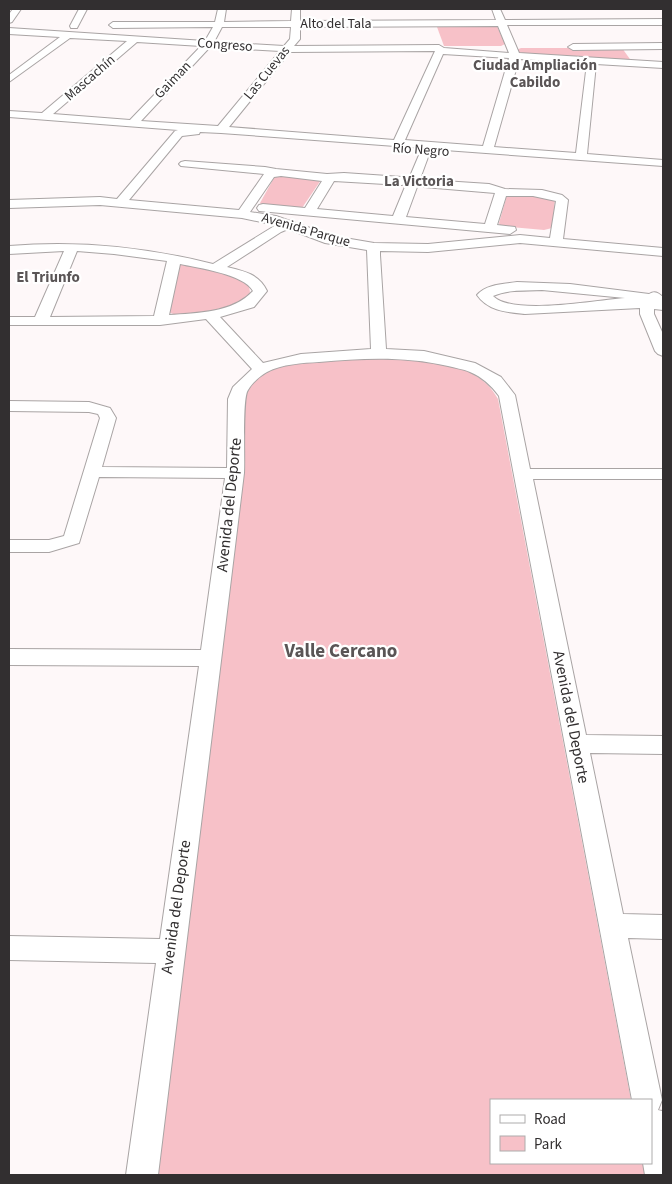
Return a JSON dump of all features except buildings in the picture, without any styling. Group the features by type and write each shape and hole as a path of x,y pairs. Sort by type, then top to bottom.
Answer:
{"street":[{"path":"9,20 17,9"},
{"path":"74,26 83,9"},
{"name":"Gaiman","path":"133,123 208,44 219,25 222,9"},
{"name":"Las Cuevas","path":"221,130 295,37 296,9"},
{"path":"488,150 514,51 496,9"},
{"name":"Alto del Tala","path":"103,26 144,21 219,25 296,24 365,20 435,35 502,23 566,19 641,19 663,22"},
{"path":"641,19 659,42"},
{"path":"9,26 84,26"},
{"name":"Congreso","path":"9,31 286,49 435,35"},
{"path":"9,79 68,35"},
{"path":"398,143 435,35 514,51 592,60 663,65"},
{"name":"Mascachín","path":"45,116 135,39"},
{"path":"562,47 659,42"},
{"path":"514,51 542,47"},
{"path":"581,157 592,60"},
{"path":"9,114 133,123 182,130"},
{"path":"123,199 182,130"},
{"name":"Río Negro","path":"182,130 221,130 663,163"},
{"name":"Río Negro","path":"182,130 663,169"},
{"path":"398,220 426,150"},
{"path":"185,164 265,170 275,173 327,178 364,178 396,181"},
{"path":"245,210 268,176 275,173"},
{"path":"309,212 328,181 327,178"},
{"path":"428,184 488,188 504,192 551,195 560,198 562,200 556,238"},
{"path":"490,228 499,196 504,192"},
{"name":"Avenida Parque","path":"9,197 64,194 245,210 309,212 490,228 663,252"},
{"name":"Avenida Parque","path":"9,204 123,199"},
{"name":"Avenida Parque","path":"245,210 330,240 374,247 428,248 512,239 556,238 663,244"},
{"path":"216,268 276,230 288,225"},
{"path":"41,321 72,247"},
{"path":"9,250 72,247 130,251 216,268 250,279 256,283 260,291 255,300 210,315 160,321 9,321"},
{"path":"374,247 379,353"},
{"path":"160,321 172,264 178,259"},
{"path":"537,286 659,302 618,303 560,309 526,309 498,306 488,301 484,295 496,289 537,286"},
{"path":"659,302 647,314 663,351"},
{"path":"210,315 261,369"},
{"name":"Avenida del Deporte","path":"142,1175 170,951 235,473 237,445 236,399 245,383 261,369 301,359 379,353 424,356 462,364 488,374 496,380 507,395 646,1099"},
{"path":"9,406 89,407 104,411 108,418 72,539 65,543 50,546 9,546"},
{"path":"91,472 235,473"},
{"path":"524,474 663,474"},
{"path":"9,657 210,658"},
{"path":"576,744 663,745"},
{"path":"613,926 663,927"},
{"path":"9,948 170,951"},
{"path":"656,1136 661,1175"}],"green space":[{"path":"497,26 505,44 501,46 444,46 437,27"},
{"path":"521,48 622,48 632,62 518,54 516,50"},
{"path":"275,176 321,180 302,208 261,204"},
{"path":"507,195 551,197 555,200 552,228 544,230 500,226 499,223"},
{"path":"184,264 239,278 248,284 250,294 236,304 226,307 176,315 168,312 179,265"},
{"path":"369,357 441,363 475,375 488,385 498,399 631,1099 490,1099 490,1164 643,1164 645,1175 154,1175 240,439 240,397 253,381 268,371 295,363"}],"district":[{"name":"Ciudad Ampliación Cabildo","path":"535,74"},
{"name":"La Victoria","path":"419,181"},
{"name":"El Triunfo","path":"48,277"},
{"name":"Valle Cercano","path":"341,651"}]}
